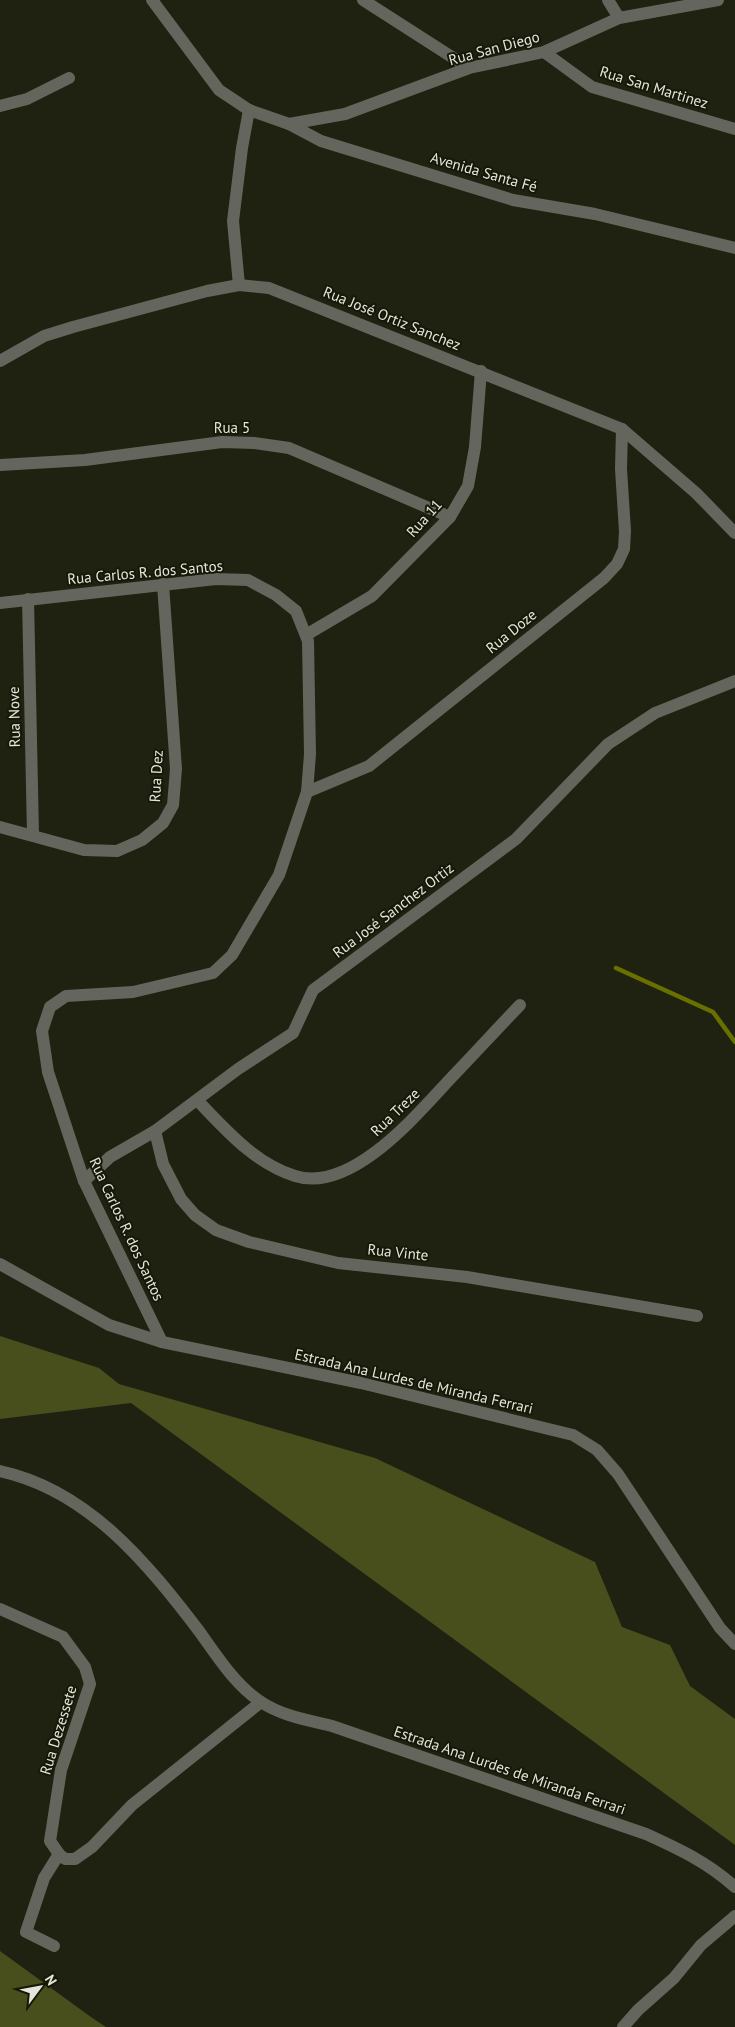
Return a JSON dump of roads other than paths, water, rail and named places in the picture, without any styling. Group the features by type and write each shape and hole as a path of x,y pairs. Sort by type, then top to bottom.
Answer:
{"street":[{"name":"Rua San Diego","path":"152,0 219,90 249,110 289,124 345,114 469,68 544,52 619,18 718,0"},
{"path":"363,0 469,68"},
{"path":"608,0 619,18"},
{"name":"Rua San Martinez","path":"544,52 592,87 735,129"},
{"path":"0,106 27,99 69,78"},
{"path":"239,285 233,221 242,148 249,110"},
{"name":"Avenida Santa Fé","path":"289,124 321,141 513,200 595,214 735,248"},
{"name":"Rua José Ortiz Sanchez","path":"0,361 44,336 207,291 239,285 269,288 481,371 622,429 696,493 735,532"},
{"name":"Rua 11","path":"306,635 372,596 450,517 468,486 475,447 481,371"},
{"name":"Rua Doze","path":"307,792 369,766 604,578 617,564 624,549 625,530 621,469 622,429"},
{"name":"Rua 5","path":"0,465 85,460 222,442 254,443 290,448 450,517"},
{"name":"Rua Carlos R. dos Santos","path":"0,603 216,579 248,580 276,594 296,611 308,641 310,754 307,792 279,875 232,955 213,973 132,992 66,996 50,1007 42,1031 48,1072 84,1181 162,1342"},
{"name":"Rua Dez","path":"0,827 33,834 84,850 117,851 142,840 163,823 173,805 176,769 163,584"},
{"name":"Rua Nove","path":"28,600 33,834"},
{"name":"Rua José Sanchez Ortiz","path":"84,1181 110,1157 155,1131 292,1033 314,990 516,839 608,744 655,714 735,681"},
{"name":"Rua Treze","path":"197,1100 243,1148 278,1170 297,1177 317,1178 335,1173 362,1162 396,1137 520,1005"},
{"name":"Rua Vinte","path":"155,1131 163,1164 182,1198 195,1215 216,1230 248,1242 338,1263 467,1277 697,1316"},
{"name":"Estrada Ana Lurdes de Miranda Ferrari","path":"0,1264 109,1325 162,1342 361,1383 573,1435 597,1450 618,1474 715,1621 735,1644"},
{"name":"Estrada Ana Lurdes de Miranda Ferrari","path":"0,1471 22,1476 53,1490 90,1513 123,1542 155,1574 236,1680 261,1702 291,1716 332,1726 646,1834 700,1860 714,1869 735,1888"},
{"name":"Rua Dezessete","path":"0,1609 63,1638 85,1667 90,1684 61,1770 50,1841 59,1854"},
{"path":"54,1946 26,1932 44,1878 59,1854 66,1859 75,1859 92,1847 132,1805 261,1702"},
{"path":"623,2027 638,2010 674,1978 701,1944 735,1916"}],"waterway":[{"path":"616,968 713,1012 735,1042"}]}
